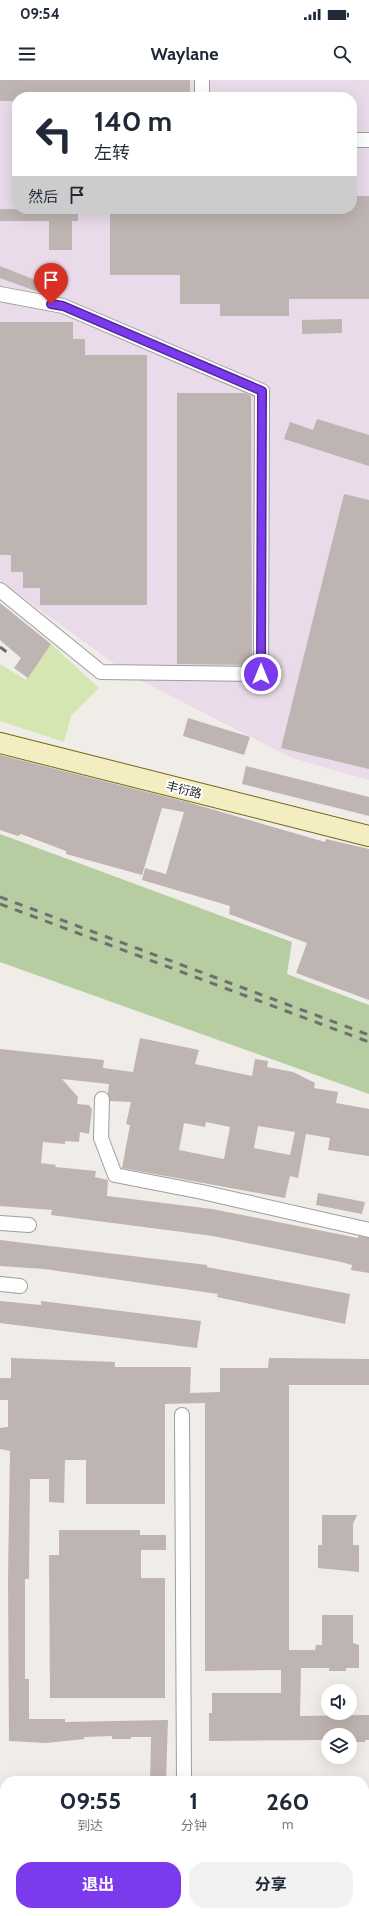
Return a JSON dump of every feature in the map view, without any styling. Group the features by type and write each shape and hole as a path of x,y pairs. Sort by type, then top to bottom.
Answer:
{"street":[{"path":"202,80 202,92"},
{"path":"357,140 369,140"},
{"path":"0,294 63,306 262,391 261,674 101,672 0,590"},
{"name":"丰衍路","path":"0,743 369,836"},
{"path":"102,1098 101,1138 115,1175 202,1192 369,1230"},
{"path":"0,1223 29,1225"},
{"path":"0,1284 20,1286"},
{"path":"182,1416 184,1776"}],"shaded area":[{"path":"0,80 369,80 369,780 292,758 130,675 0,581"}],"green space":[{"path":"50,643 99,688 71,716 64,742 0,721 0,664 26,680"},
{"path":"0,834 292,942 287,974 369,1005 369,1094 0,962"}],"building":[{"path":"0,80 190,80 190,92 12,92 12,101 0,101"},
{"path":"357,196 369,196 369,299 289,299 289,316 220,316 220,304 180,304 180,275 110,275 110,214 357,214"},
{"path":"0,209 12,209 12,214 78,214 78,221 72,221 72,250 49,250 49,221 0,221"},
{"path":"0,266 48,285 44,294 0,278"},
{"path":"342,319 342,333 302,334 302,320"},
{"path":"0,322 73,322 73,339 85,339 85,355 147,355 147,605 40,605 40,588 23,588 23,572 11,572 11,555 0,555"},
{"path":"177,393 245,393 251,396 252,665 177,664"},
{"path":"317,419 369,435 369,466 284,439 290,422 313,430"},
{"path":"344,494 369,500 369,769 281,748"},
{"path":"0,603 51,644 28,678 14,668 21,658 0,640"},
{"path":"188,718 250,737 244,755 183,736"},
{"path":"0,755 187,802 325,842 326,839 369,849 369,1000 296,973 307,943 229,914 230,906 142,880 145,868 166,874 184,812 162,808 142,875 66,854 66,851 21,834 18,836 0,830"},
{"path":"246,766 369,797 369,816 242,784"},
{"path":"140,1038 199,1050 195,1064 252,1076 255,1059 268,1061 267,1067 293,1072 315,1083 314,1088 338,1092 336,1103 369,1109 369,1156 328,1150 330,1138 306,1134 298,1178 290,1176 285,1198 122,1168 130,1125 126,1124 131,1102 110,1101 108,1093 109,1084 62,1079 78,1097 77,1104 89,1105 92,1109 89,1134 80,1132 79,1142 65,1141 65,1144 43,1142 41,1163 56,1165 55,1167 96,1171 95,1177 108,1180 107,1196 212,1209 358,1238 358,1236 369,1238 369,1273 351,1270 352,1265 341,1262 213,1236 51,1215 52,1210 0,1206 0,1049 104,1060 103,1068 133,1072","holes":["206,1122 230,1127 224,1159 179,1150 184,1123 205,1127","258,1126 295,1132 290,1155 254,1148"]},
{"path":"318,1193 365,1202 362,1214 316,1205"},
{"path":"0,1240 207,1265 207,1267 350,1294 345,1324 217,1297 218,1294 44,1269 0,1266"},
{"path":"0,1301 41,1305 41,1301 201,1321 197,1348 0,1323"},
{"path":"11,1358 115,1362 115,1367 191,1367 190,1393 220,1392 220,1368 268,1368 269,1358 369,1359 369,1385 289,1385 289,1650 315,1650 316,1645 322,1645 322,1615 353,1615 353,1643 359,1645 359,1668 346,1668 346,1671 329,1671 329,1668 301,1668 300,1716 321,1716 321,1720 357,1720 357,1715 369,1715 369,1740 365,1740 365,1742 357,1742 357,1728 321,1728 321,1740 209,1741 209,1713 212,1713 212,1693 281,1693 281,1670 205,1671 205,1403 165,1404 165,1504 86,1504 86,1460 65,1460 64,1503 49,1502 49,1479 30,1479 29,1579 25,1579 25,1679 29,1679 29,1719 65,1719 65,1722 168,1720 166,1776 150,1776 151,1737 112,1739 112,1736 84,1737 84,1739 46,1743 9,1741 8,1579 10,1451 0,1449 0,1428 8,1427 8,1400 0,1400 0,1378 11,1378"},
{"path":"322,1515 357,1515 353,1524 353,1545 359,1545 359,1572 318,1568 318,1545 322,1545"},
{"path":"59,1530 140,1530 140,1535 166,1535 166,1550 141,1550 141,1578 165,1578 165,1698 50,1698 49,1555 59,1555"}],"railway":[{"path":"0,647 8,653"},
{"path":"0,897 369,1035"},
{"path":"0,904 369,1042"}],"route":[{"path":"51,304 63,306 262,391 261,674"}]}
